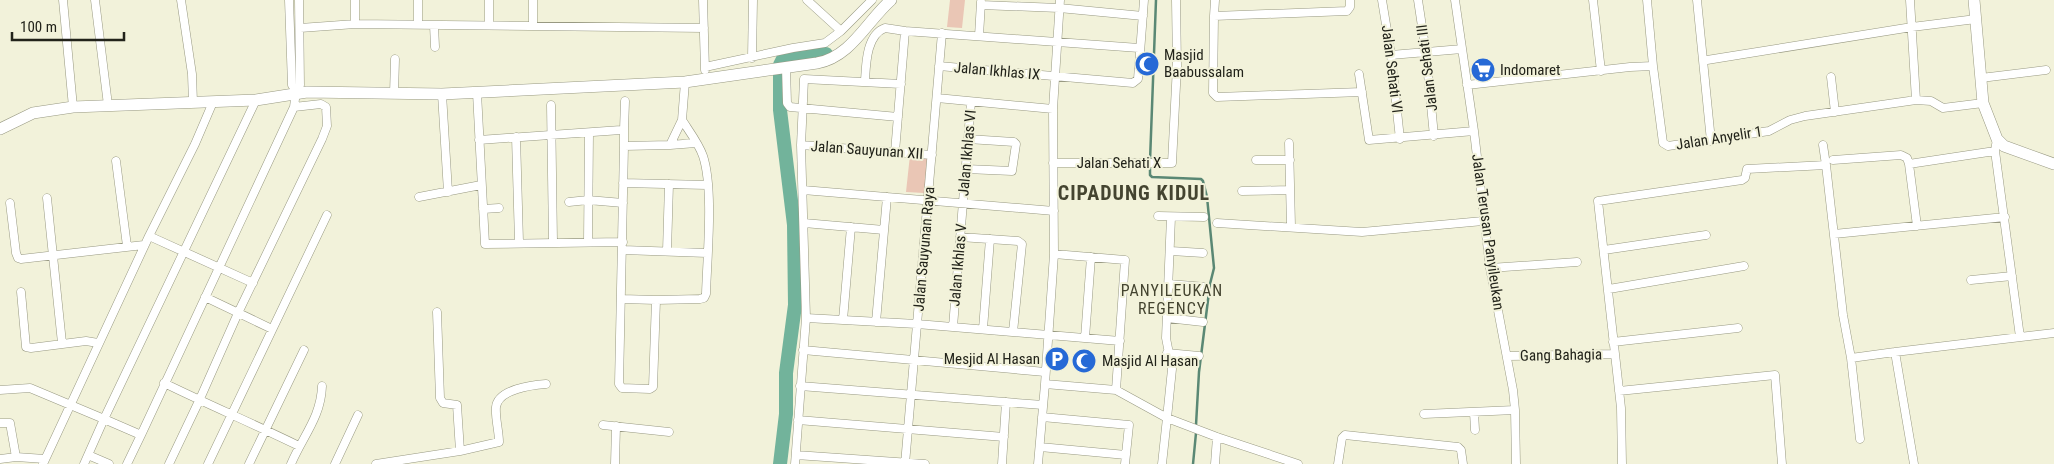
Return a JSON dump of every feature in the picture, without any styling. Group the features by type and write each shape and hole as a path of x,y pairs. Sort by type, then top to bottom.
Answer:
{"street":[{"path":"63,0 73,107"},
{"path":"95,0 108,105"},
{"path":"181,0 190,56 193,103"},
{"path":"128,464 294,106 296,92 300,85 299,0 284,0"},
{"path":"289,0 292,85 296,92"},
{"path":"355,0 355,24"},
{"path":"418,0 418,24"},
{"path":"489,0 489,25"},
{"path":"533,0 533,26"},
{"path":"703,0 705,80"},
{"path":"752,58 753,0"},
{"path":"809,0 841,31"},
{"path":"705,67 825,43 841,31 872,0"},
{"path":"0,129 34,113 73,107 256,100 283,97 296,92 442,94 705,80 825,62 839,55 891,0"},
{"path":"865,82 870,45 875,36 885,28 1139,48 1144,0"},
{"name":"Jalan Sehati X","path":"1053,163 1172,163 1177,66 1176,0"},
{"path":"1215,0 1212,53 1214,96 1292,96 1362,92"},
{"path":"1214,16 1347,11 1350,7 1350,0"},
{"name":"Jalan Sehati VI","path":"1382,0 1391,55 1400,139"},
{"name":"Jalan Sehati III","path":"1418,0 1426,52 1434,136"},
{"name":"Jalan Terusan Panyileukan","path":"1455,0 1474,132 1483,221 1515,410 1516,464"},
{"path":"1593,0 1601,71"},
{"path":"1467,85 1652,66 1647,0"},
{"path":"1696,0 1711,141"},
{"path":"1910,0 1916,100 1931,101 1943,108 1983,103"},
{"path":"1974,0 1983,103 1997,140 2004,146 2054,164"},
{"path":"979,36 981,2 1059,4 1142,16"},
{"path":"1038,464 1054,254 1053,109 1059,4"},
{"path":"1707,60 1912,27 1976,19"},
{"path":"300,28 355,24 704,28"},
{"path":"434,25 435,47"},
{"path":"895,152 905,31"},
{"name":"Jalan Sauyunan Raya","path":"905,463 942,33"},
{"name":"Jalan Ikhlas IX","path":"939,66 1133,83 1138,78 1139,48"},
{"path":"1391,55 1462,48"},
{"path":"394,94 395,59"},
{"name":"Jalan Anyelir 1","path":"1652,66 1663,143 1668,146 1769,131 1790,120 1916,100"},
{"path":"782,68 787,105 801,110 898,117"},
{"path":"1981,78 2046,70"},
{"path":"1360,74 1369,140 1474,132"},
{"path":"795,464 806,318 801,145 803,81 805,77 901,84"},
{"path":"1831,77 1835,112"},
{"path":"670,145 682,120 685,82"},
{"path":"476,93 485,244 588,242 667,251 707,253"},
{"path":"442,94 448,192"},
{"path":"937,98 1053,109"},
{"path":"84,464 256,100"},
{"path":"625,101 619,384 622,388 650,389 653,387 656,300"},
{"path":"0,459 16,457 44,462 144,245 195,144 213,102"},
{"name":"Jalan Ikhlas VI","path":"963,204 971,102"},
{"path":"169,464 238,313 322,140 326,126 326,108 324,105 294,106"},
{"path":"551,105 553,242"},
{"path":"622,299 704,298 706,294 707,185 703,156 682,120"},
{"path":"479,140 624,130"},
{"path":"588,242 589,133"},
{"path":"516,137 519,242"},
{"path":"966,169 1012,171 1016,144 1014,142 968,139"},
{"path":"1997,140 1995,151 2020,337"},
{"path":"624,146 696,143"},
{"path":"1289,143 1291,226"},
{"name":"Jalan Sauyunan XII","path":"801,145 932,155"},
{"path":"1823,145 1860,439"},
{"path":"1909,164 1995,151"},
{"path":"1833,160 1901,155 1906,158 1909,164 1917,226"},
{"path":"1256,160 1290,160"},
{"path":"116,161 127,246"},
{"path":"1622,464 1622,423 1598,201 1742,180 1745,178 1748,169 1826,166"},
{"path":"623,183 707,185"},
{"path":"667,251 669,184"},
{"path":"419,197 481,185"},
{"path":"803,190 1054,211"},
{"path":"1242,191 1290,190"},
{"path":"876,322 887,197"},
{"path":"47,198 62,343"},
{"path":"569,202 588,200 623,203"},
{"path":"10,202 18,258 21,259 144,245"},
{"name":"Jalan Ikhlas V","path":"953,327 963,204"},
{"path":"483,209 499,208"},
{"path":"208,464 327,215"},
{"path":"1158,216 1204,217"},
{"path":"1162,464 1172,369 1168,353 1167,318 1171,217"},
{"path":"1834,234 2005,217"},
{"path":"1217,223 1291,226 1362,232 1483,221"},
{"path":"804,223 884,230"},
{"path":"843,320 851,227"},
{"path":"1604,250 1706,235"},
{"path":"149,236 254,283"},
{"path":"960,237 1018,241 1022,244 1013,332"},
{"path":"983,329 990,239"},
{"path":"1170,251 1203,253"},
{"path":"1054,254 1125,260 1116,390"},
{"path":"1085,338 1091,257"},
{"path":"1490,268 1577,262"},
{"path":"1609,289 1744,266"},
{"path":"1971,280 2012,276"},
{"path":"1169,284 1206,287"},
{"path":"20,292 26,347 86,341 98,343"},
{"path":"205,297 272,329"},
{"path":"438,312 440,398 443,403 457,405 460,450"},
{"path":"806,318 917,324 1120,341"},
{"path":"1167,318 1203,322"},
{"path":"1613,342 1738,328"},
{"path":"1851,358 2054,333"},
{"path":"249,464 304,350"},
{"path":"803,350 1045,372"},
{"path":"1895,352 1914,464"},
{"path":"1168,353 1199,356"},
{"name":"Gang Bahagia","path":"1507,356 1614,354"},
{"path":"1619,391 1775,375 1782,464"},
{"path":"164,383 199,401 266,429 299,446"},
{"path":"376,464 503,441 496,406 498,400 502,395 520,389 546,384"},
{"path":"1045,384 1116,390 1167,418 1217,438 1298,464"},
{"path":"291,464 318,413 322,386"},
{"path":"800,386 1043,405"},
{"path":"0,390 30,388 141,435"},
{"path":"1002,464 1006,402"},
{"path":"1424,414 1515,410"},
{"path":"1474,412 1475,430"},
{"path":"335,464 358,415"},
{"path":"1042,417 1129,424 1126,464"},
{"path":"798,420 1004,437"},
{"path":"0,423 10,423 16,457"},
{"path":"603,425 669,432"},
{"path":"616,426 616,464"},
{"path":"1338,464 1342,438 1345,436 1458,448 1461,450 1463,464"},
{"path":"1215,464 1217,438"},
{"path":"1040,447 1126,455"},
{"path":"88,455 109,464"},
{"path":"796,455 925,464"}],"shaded area":[{"path":"950,0 965,0 962,28 947,27"},
{"path":"910,155 928,157 924,193 906,192"}],"waterway":[{"path":"1150,161 1156,0"},
{"path":"780,464 786,414 786,373 795,305 794,225 780,110 780,65 783,59 826,54"},
{"path":"1150,165 1150,175 1152,177 1201,179 1207,197 1214,268 1210,284 1199,372 1196,425"},
{"path":"1193,464 1196,433"}],"place":[{"name":"Masjid Baabussalam","path":"1147,64"},
{"name":"Indomaret","path":"1483,70"},
{"name":"Mesjid Al Hasan","path":"1057,359"},
{"name":"Masjid Al Hasan","path":"1084,361"}],"district":[{"name":"CIPADUNG KIDUL","path":"1134,193"},
{"name":"PANYILEUKAN REGENCY","path":"1172,299"}]}
